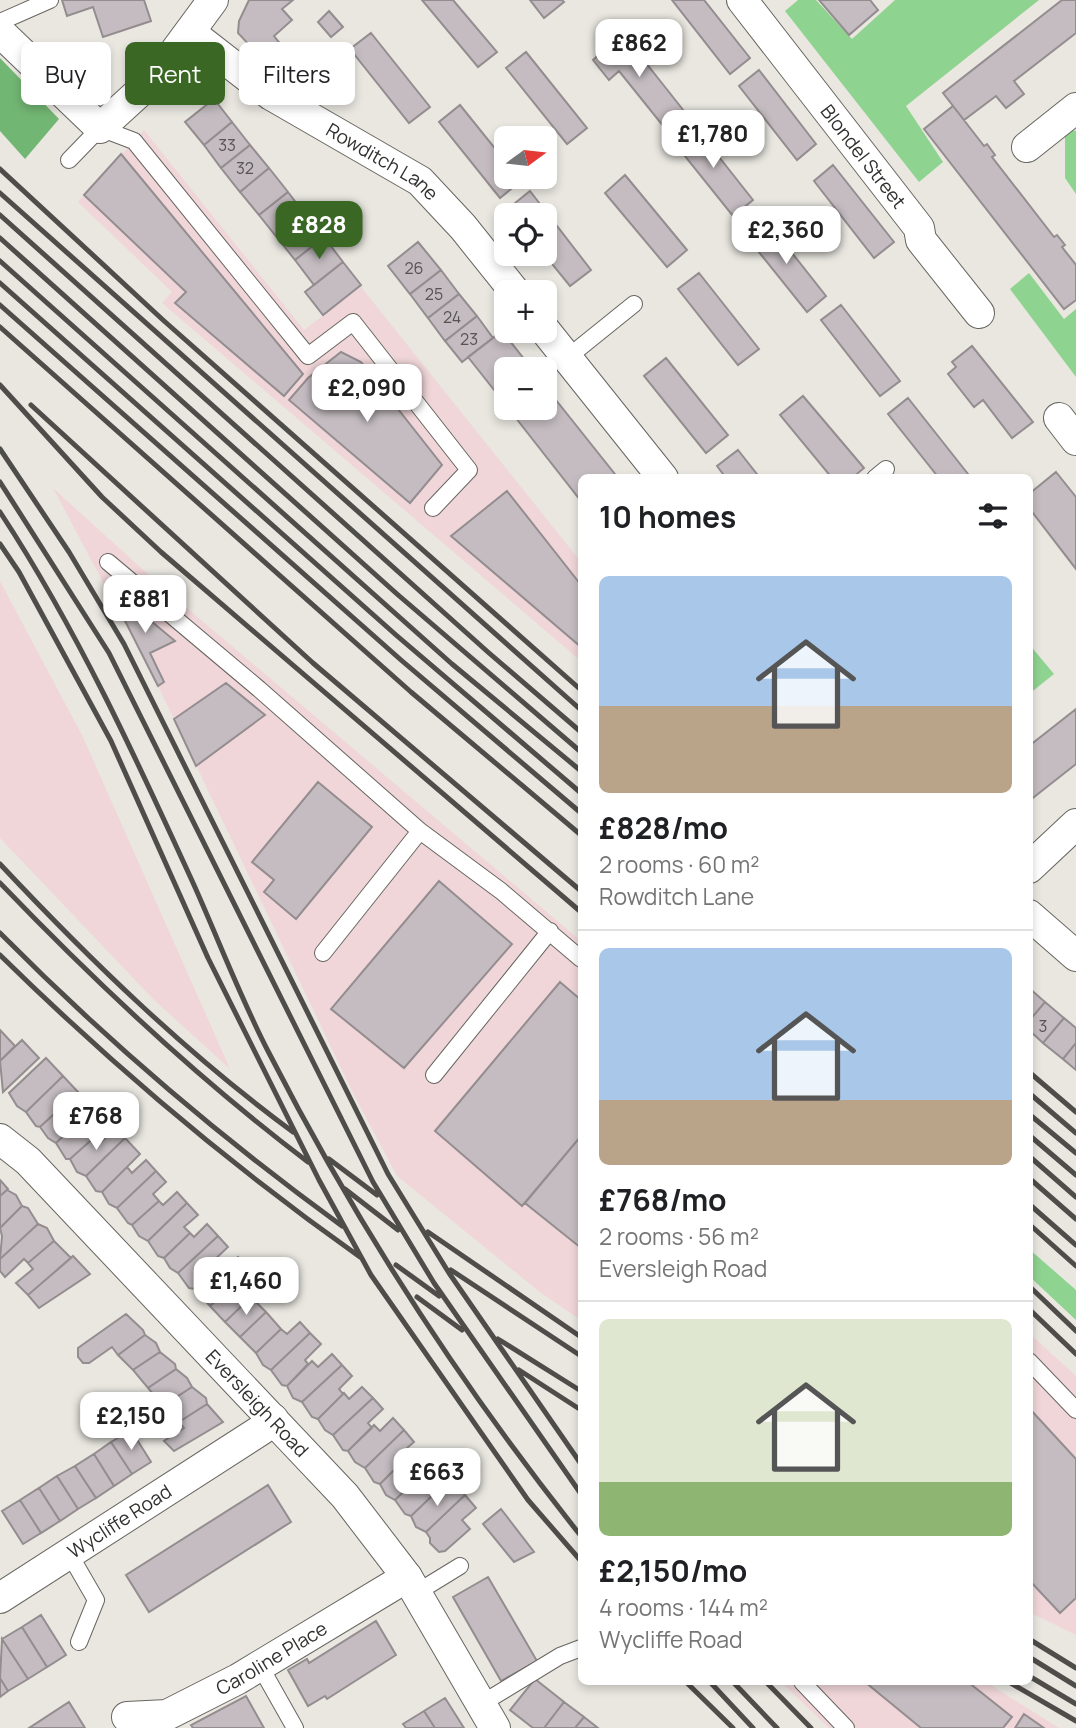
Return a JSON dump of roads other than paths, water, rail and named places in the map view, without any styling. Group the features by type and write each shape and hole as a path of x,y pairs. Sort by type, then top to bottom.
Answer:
{"street":[{"path":"0,32 100,128 157,76 213,0"},
{"name":"Blondel Street","path":"742,0 919,228 921,240 979,313"},
{"name":"Rowditch Lane","path":"191,33 271,95 420,181 463,227 505,280"},
{"path":"1027,147 1076,107"},
{"path":"555,343 660,474"},
{"path":"1033,864 1076,824"},
{"path":"1033,918 1076,956"},
{"name":"Eversleigh Road","path":"0,1139 28,1161 345,1496 411,1585 488,1716"},
{"name":"Wycliffe Road","path":"0,1598 261,1430 273,1419"},
{"name":"Caroline Place","path":"127,1717 167,1715 411,1585"}],"lane":[{"path":"0,22 50,0"},
{"path":"69,160 100,128 134,141 308,356 353,322 469,470 433,508"},
{"path":"567,358 634,304"},
{"path":"107,562 259,689 420,831 550,931 578,956"},
{"path":"323,953 420,831"},
{"path":"434,1075 550,931"},
{"path":"1033,1365 1076,1410"},
{"path":"70,1555 96,1600 79,1642"},
{"path":"411,1585 460,1566"},
{"path":"488,1716 560,1657 578,1649"},
{"path":"260,1666 295,1728"},
{"path":"805,1685 846,1728"}],"railway":[{"path":"0,169 163,320 578,687"},
{"path":"0,193 578,707"},
{"path":"0,215 578,729"},
{"path":"0,238 397,594 578,749"},
{"path":"0,261 452,664 578,769"},
{"path":"0,283 396,635 578,790"},
{"path":"0,305 401,660 578,810"},
{"path":"0,327 411,692 578,832"},
{"path":"0,385 102,497 161,552 578,909"},
{"path":"31,405 313,663 578,888"},
{"path":"0,449 69,552 124,644 388,1174 449,1273 578,1460"},
{"path":"0,482 109,653 373,1182 434,1283 578,1490"},
{"path":"0,512 55,602 104,695 172,837 259,1033 338,1179 453,1363 578,1532"},
{"path":"0,544 19,572 111,741 208,958 319,1180 371,1275 528,1500 578,1558"},
{"path":"0,864 140,1005 253,1102 293,1132"},
{"path":"0,883 148,1028 227,1097 308,1162"},
{"path":"0,933 122,1049 208,1123 342,1226"},
{"path":"0,955 85,1036 174,1113 266,1187 360,1257"},
{"path":"1033,1075 1076,1112"},
{"path":"1033,1096 1076,1133"},
{"path":"1033,1117 1076,1153"},
{"path":"1033,1138 1076,1175"},
{"path":"329,1159 377,1195"},
{"path":"1033,1159 1076,1197"},
{"path":"1033,1181 1076,1219"},
{"path":"345,1189 398,1230"},
{"path":"1033,1207 1076,1245"},
{"path":"1033,1228 1076,1266"},
{"path":"428,1232 578,1335"},
{"path":"396,1265 439,1296"},
{"path":"451,1270 578,1354"},
{"path":"1033,1290 1076,1331"},
{"path":"417,1297 462,1330"},
{"path":"1033,1313 1076,1354"},
{"path":"498,1339 578,1389"},
{"path":"519,1370 578,1408"},
{"path":"1033,1641 1076,1668"},
{"path":"1033,1659 1076,1686"},
{"path":"1033,1678 1076,1704"},
{"path":"689,1685 733,1728"},
{"path":"713,1685 753,1728"},
{"path":"736,1685 777,1728"},
{"path":"769,1685 811,1728"},
{"path":"1014,1685 1076,1721"}]}
